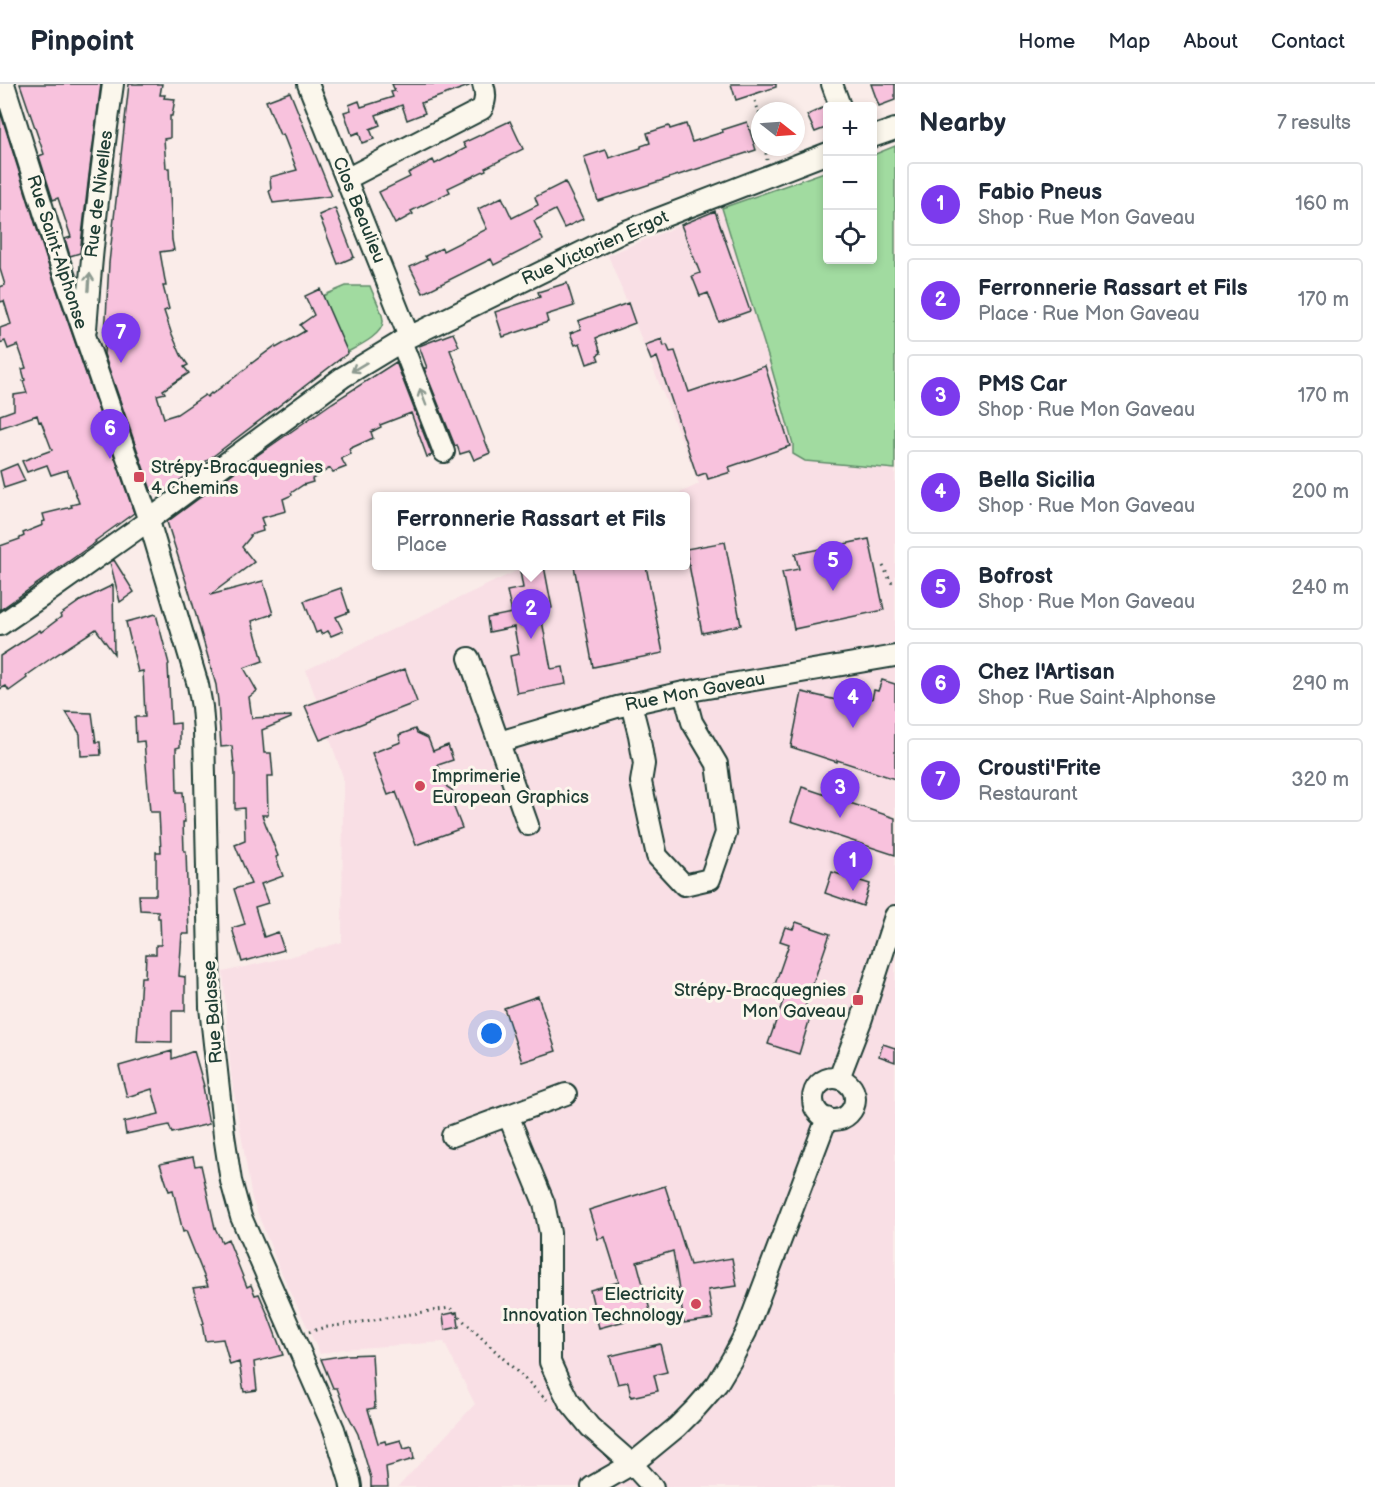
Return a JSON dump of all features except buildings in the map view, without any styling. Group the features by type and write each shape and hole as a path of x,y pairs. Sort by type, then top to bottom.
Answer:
{"street":[{"name":"Rue Saint-Alphonse","path":"4,84 59,260 148,521"},
{"name":"Rue de Nivelles","path":"86,341 101,162 113,84"},
{"name":"Clos Beaulieu","path":"308,84 405,339"},
{"path":"346,179 482,109 486,93 483,84"},
{"path":"832,84 839,102"},
{"path":"877,136 895,129"},
{"name":"Rue Victorien Ergot","path":"0,625 148,521 343,377 405,339 621,233 823,155"},
{"path":"405,339 444,452"},
{"name":"Rue Balasse","path":"148,521 198,685 202,707 210,1007 231,1181 241,1218 334,1429 351,1487"},
{"name":"Rue Mon Gaveau","path":"499,742 631,704 684,692 895,656"},
{"path":"469,658 528,825"},
{"path":"631,704 644,764 641,782 657,856 684,885 710,879 726,833 717,764 692,722 684,692"},
{"path":"839,1078 861,1022 895,916"},
{"path":"832,1077 839,1078 845,1080 854,1091 854,1104 846,1116 840,1119 826,1118 816,1110 813,1096 819,1083 832,1077"},
{"path":"452,1136 566,1094"},
{"path":"508,1115 544,1203 550,1233 550,1362 568,1400 590,1427 632,1464 653,1487"},
{"path":"592,1487 632,1464 677,1427 717,1384 746,1332 826,1118"}],"path":[{"path":"883,566 895,586"},
{"path":"294,1337 322,1328 450,1308 549,1402"}],"shaded area":[{"path":"895,146 895,1487 398,1487 475,1404 444,1342 343,1349 320,1354 278,1265 252,1199 231,1075 223,972 342,942 343,777 306,670 518,570 690,570 690,492 682,492 699,484 608,255 722,208 823,172 823,264 877,264 877,153"}],"green space":[{"path":"895,146 895,469 805,461 793,454 793,444 771,366 722,208 823,172 823,264 877,264 877,153"},
{"path":"346,286 370,286 383,322 378,332 344,354 320,297"}],"place":[{"name":"Crousti'Frite","path":"121,363"},
{"name":"Chez l'Artisan","path":"110,459"},
{"name":"Strépy-Bracquegnies 4 Chemins","path":"139,477"},
{"name":"Bofrost","path":"833,591"},
{"name":"Ferronnerie Rassart et Fils","path":"531,639"},
{"name":"Bella Sicilia","path":"853,728"},
{"name":"Imprimerie European Graphics","path":"420,786"},
{"name":"PMS Car","path":"840,818"},
{"name":"Fabio Pneus","path":"853,891"},
{"name":"Strépy-Bracquegnies Mon Gaveau","path":"858,1000"},
{"name":"Electricity Innovation Technology","path":"696,1304"}]}
